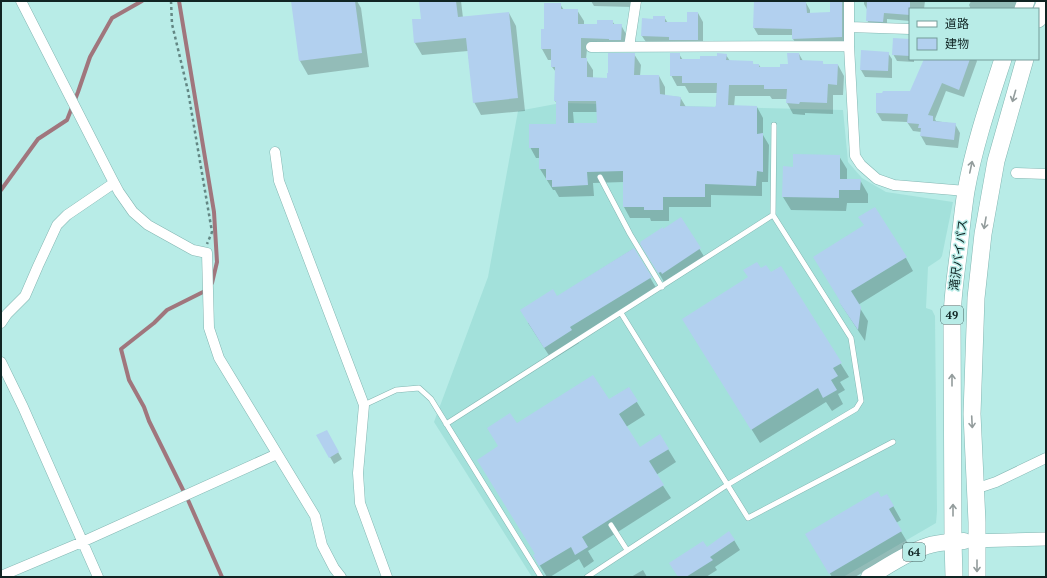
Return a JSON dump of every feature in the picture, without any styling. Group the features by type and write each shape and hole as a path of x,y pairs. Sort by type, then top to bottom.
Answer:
{"highway":[{"path":"1039,17 1046,1"},
{"name":"滝沢バイパス","path":"977,577 965,541 952,309 966,191 974,153 1003,60"},
{"name":"滝沢バイパス","path":"954,577 965,541 976,487 972,414 976,298 983,234 996,162 1025,60"}],"main road":[{"name":"64","path":"869,577 900,558 928,546 965,541"}],"street":[{"path":"21,1 114,183 133,212 148,225 193,250 207,253 209,328 219,358 315,516 322,545 334,568 342,577"},
{"path":"629,47 636,1"},
{"path":"849,1 849,46 855,156 861,166 877,179 894,185 966,191"},
{"path":"849,27 909,29"},
{"path":"591,47 849,46"},
{"path":"274,152 279,181 364,405 358,472 360,503 387,577"},
{"path":"1016,173 1046,174"},
{"path":"1,323 7,314 25,296 57,225 67,215 114,183"},
{"path":"1,362 23,407 98,577"},
{"path":"1,576 82,542 277,454"},
{"path":"984,486 996,482 1046,458"},
{"path":"965,541 1046,539"}],"lane":[{"path":"587,577 727,485 856,409 861,401 851,338 773,215 774,125"},
{"path":"600,178 630,234 662,287"},
{"path":"446,424 773,215"},
{"path":"621,313 748,518 893,442"},
{"path":"364,405 396,390 419,388 431,399 541,577"},
{"path":"611,525 627,550"}],"path":[{"path":"172,1 172,24 188,91 212,232 207,253"}],"shaded area":[{"path":"561,103 843,110 848,162 862,178 886,192 953,202 942,256 928,267 926,308 932,310 935,316 936,523 843,577 532,577 434,422 488,277 518,111"}],"building":[{"path":"291,1 355,1 362,53 299,61"},
{"path":"419,1 456,1 458,17 509,12 518,98 473,103 466,38 414,43 412,19 421,19"},
{"path":"754,1 806,2 807,13 830,12 830,1 842,1 842,37 792,39 792,29 753,28"},
{"path":"867,1 910,1 909,15 884,13 883,22 866,21"},
{"path":"544,3 561,3 561,9 578,9 578,24 597,24 597,20 613,20 613,24 622,24 621,40 581,38 581,58 587,58 587,77 607,78 608,53 635,53 634,75 659,75 660,94 681,97 680,106 715,107 717,83 682,83 682,76 670,76 670,53 680,53 680,59 700,59 700,56 717,56 717,53 727,54 726,60 753,61 753,64 759,64 759,67 780,67 780,64 788,64 787,53 799,53 800,60 823,61 823,64 838,64 837,85 828,84 827,103 800,102 799,104 786,103 787,89 764,89 764,85 729,85 728,105 757,106 757,134 763,133 763,172 757,171 756,186 705,184 705,197 663,197 663,210 644,210 644,207 623,207 623,171 587,172 588,185 552,187 552,180 546,180 546,169 539,169 539,148 529,148 529,124 556,124 556,101 554,101 555,67 551,67 551,49 541,49 541,29 544,29","holes":["568,101 596,101 597,123 568,123"]},
{"path":"687,12 698,12 698,40 669,40 669,37 641,36 642,18 653,19 653,16 665,16 665,22 687,22"},
{"path":"893,38 909,39 909,56 892,55"},
{"path":"861,50 889,52 888,71 860,70"},
{"path":"924,60 970,60 959,90 942,83 928,115 933,116 933,121 956,123 954,140 920,136 921,128 918,128 919,124 907,123 908,114 876,113 876,93 882,93 883,91 910,91"},
{"path":"793,154 840,155 840,179 861,179 860,190 839,190 839,198 782,197 783,166 793,167"},
{"path":"875,207 907,257 851,291 861,307 858,330 839,302 840,301 813,257 864,225 858,217"},
{"path":"681,217 701,248 662,274 661,272 658,273 640,242"},
{"path":"634,248 652,277 570,327 572,330 544,348 520,310 553,289 557,296"},
{"path":"757,262 761,268 766,265 771,272 781,266 842,363 833,368 838,376 831,380 837,390 823,398 818,388 751,430 682,319 748,277 743,270"},
{"path":"593,375 609,399 629,387 638,401 619,414 640,447 660,434 669,449 649,461 664,485 582,537 588,547 575,555 571,547 539,566 533,555 535,554 477,460 498,446 487,428 510,413 517,423"},
{"path":"327,430 339,452 329,458 316,435"},
{"path":"878,491 881,497 887,494 894,506 889,509 902,531 829,574 805,534"},
{"path":"729,531 735,540 710,557 713,560 686,577 678,577 669,563 703,541 707,547"}],"waterway":[{"path":"1,190 38,139 67,120 90,57 112,18 142,1"},
{"path":"179,1 214,212 217,262 212,283"},
{"path":"206,290 167,310 154,323 121,349 129,380 144,407 149,421 188,500 222,577"}]}
